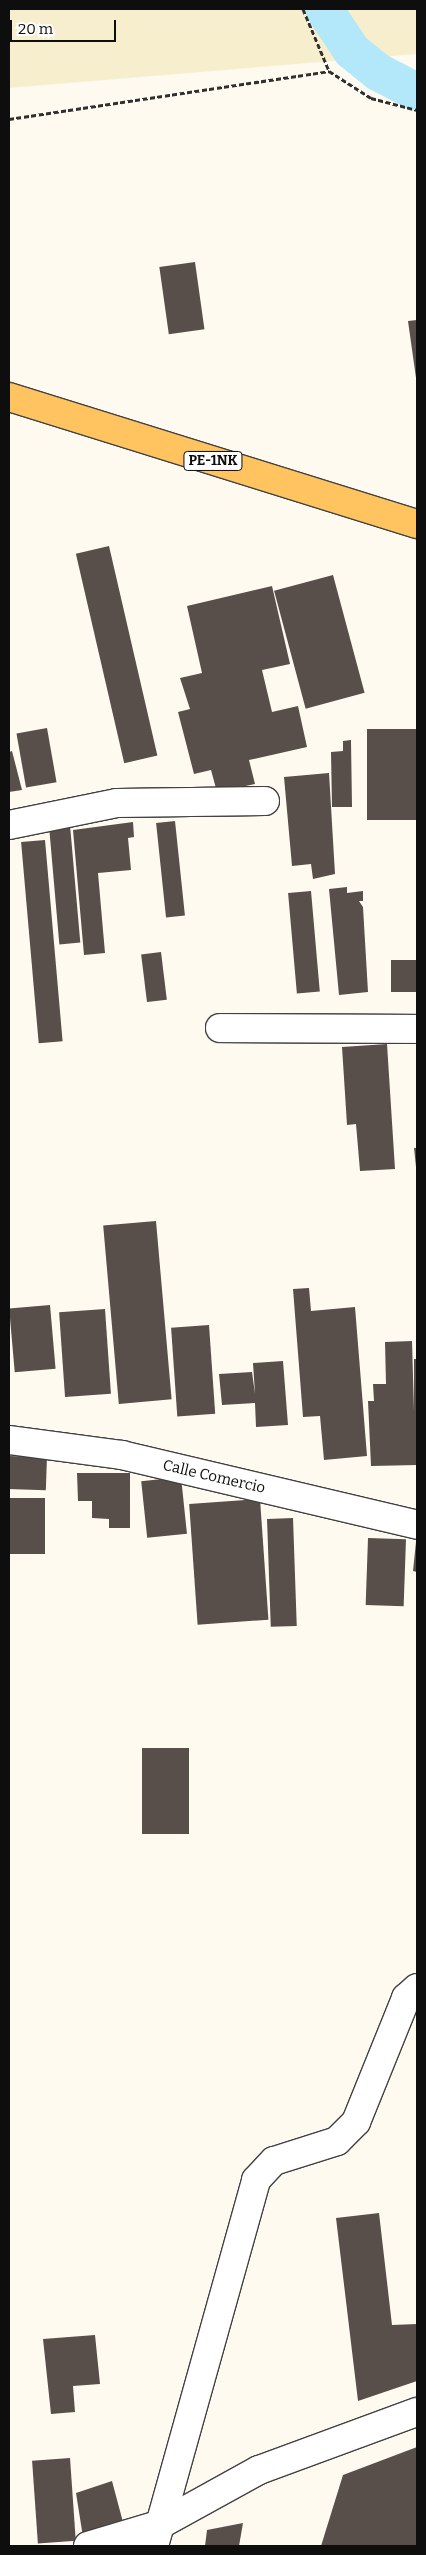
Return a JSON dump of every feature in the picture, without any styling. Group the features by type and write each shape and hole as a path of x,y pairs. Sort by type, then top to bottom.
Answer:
{"main road":[{"name":"PE-1NK","path":"9,397 417,524"}],"street":[{"path":"9,825 117,803 265,801"},
{"path":"220,1028 417,1029"},
{"name":"Calle Comercio","path":"9,1440 122,1455 417,1525"},
{"path":"158,2535 256,2180 274,2161 337,2141 356,2122 406,1998 417,1988"},
{"path":"88,2546 158,2535 259,2470 417,2412"}],"path":[{"path":"303,9 329,71 371,98 417,110"},
{"path":"9,119 329,71"}],"shaded area":[{"path":"9,9 417,9 417,54 9,88"}],"building":[{"path":"195,262 204,329 169,334 159,267"},
{"path":"417,320 417,378 416,378 408,321"},
{"path":"109,546 157,755 124,763 76,554"},
{"path":"333,575 365,693 306,709 274,591"},
{"path":"272,586 290,664 262,670 272,712 298,706 307,747 249,760 255,784 217,792 211,770 194,774 178,712 190,709 180,678 202,673 187,606"},
{"path":"47,728 57,782 26,788 16,733"},
{"path":"367,729 417,729 417,820 367,820"},
{"path":"351,740 352,807 332,807 331,752 343,751 343,741"},
{"path":"12,751 22,790 9,792 9,752"},
{"path":"329,773 335,874 313,879 311,864 292,866 284,777"},
{"path":"175,821 185,915 166,917 156,823"},
{"path":"133,822 134,837 128,838 131,870 98,873 105,953 84,955 73,830"},
{"path":"70,825 80,943 59,944 49,827"},
{"path":"45,840 63,1041 39,1043 21,842"},
{"path":"347,887 347,893 363,891 363,901 359,901 363,907 368,992 339,995 329,889"},
{"path":"311,891 320,992 297,994 288,893"},
{"path":"161,952 167,1000 147,1002 141,954"},
{"path":"391,960 417,960 417,992 391,992"},
{"path":"387,1044 395,1169 360,1171 356,1124 347,1125 342,1047"},
{"path":"414,1148 417,1148 417,1167 416,1167"},
{"path":"156,1221 172,1399 119,1404 103,1226"},
{"path":"309,1288 311,1311 355,1307 367,1456 324,1460 320,1416 303,1417 293,1289"},
{"path":"50,1305 56,1369 15,1372 9,1309"},
{"path":"105,1309 111,1394 65,1397 59,1312"},
{"path":"209,1325 215,1414 177,1416 171,1328"},
{"path":"412,1341 414,1411 414,1359 417,1359 417,1465 371,1466 368,1401 374,1401 373,1384 386,1384 385,1342"},
{"path":"283,1361 288,1425 256,1427 255,1403 222,1405 219,1374 252,1372 255,1394 253,1363"},
{"path":"9,1456 47,1457 46,1490 9,1489"},
{"path":"77,1473 130,1473 130,1528 109,1528 109,1519 92,1518 92,1501 78,1501"},
{"path":"181,1477 187,1534 147,1538 141,1481"},
{"path":"9,1498 45,1498 45,1554 9,1554"},
{"path":"260,1499 268,1620 198,1625 189,1504"},
{"path":"293,1518 297,1626 271,1627 267,1519"},
{"path":"368,1538 406,1539 404,1606 366,1605"},
{"path":"417,1542 417,1572 413,1571"},
{"path":"142,1748 189,1748 189,1834 142,1834"},
{"path":"379,2213 392,2325 417,2324 417,2381 358,2401 336,2218"},
{"path":"95,2335 100,2384 73,2386 75,2412 51,2414 43,2339"},
{"path":"417,2447 417,2546 321,2546 343,2475"},
{"path":"70,2458 76,2541 38,2543 32,2461"},
{"path":"112,2481 124,2526 83,2537 76,2493"},
{"path":"243,2523 239,2546 205,2546 207,2530"}],"waterway":[{"path":"324,9 352,51 378,72 417,92"}]}
